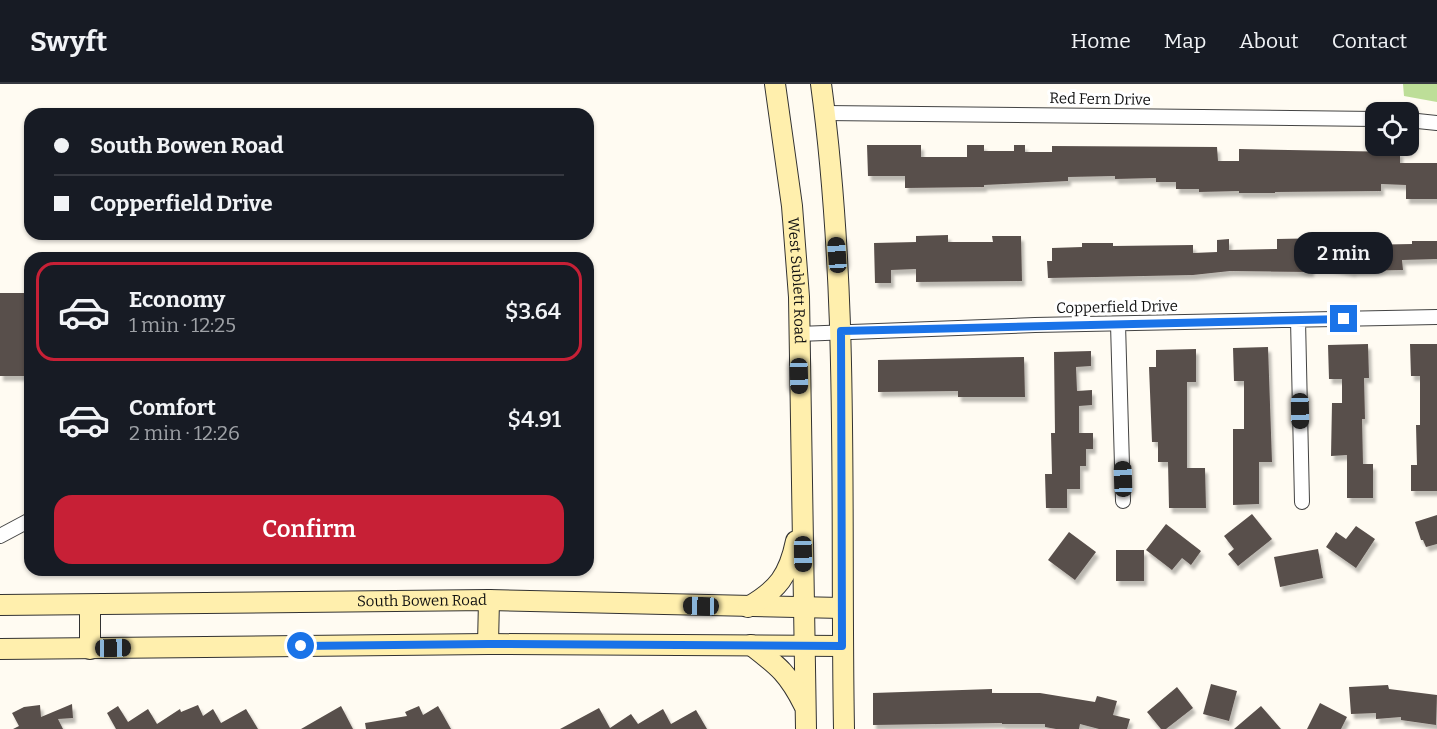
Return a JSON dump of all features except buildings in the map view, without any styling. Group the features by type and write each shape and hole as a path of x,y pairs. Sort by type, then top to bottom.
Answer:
{"main road":[{"name":"West Sublett Road","path":"775,84 792,206 799,297 806,729"},
{"path":"821,84 833,195 841,331 844,729"},
{"path":"748,607 765,598 780,583 792,562 802,518"},
{"path":"488,644 489,600"},
{"name":"South Bowen Road","path":"0,605 90,606 489,600 842,608"},
{"path":"90,606 90,649"},
{"path":"0,649 488,644 842,646"},
{"path":"751,645 779,666 793,682 806,708"}],"street":[{"name":"Red Fern Drive","path":"825,112 1365,119"},
{"path":"1419,121 1437,123"},
{"name":"Copperfield Drive","path":"798,334 841,331 1437,317"},
{"path":"1298,320 1302,502"},
{"path":"1118,324 1123,501"},
{"path":"0,536 24,523"}],"green space":[{"path":"1403,84 1437,84 1437,102 1404,96"}],"route":[{"path":"301,646 488,644 842,646 841,331 1344,319"}]}
